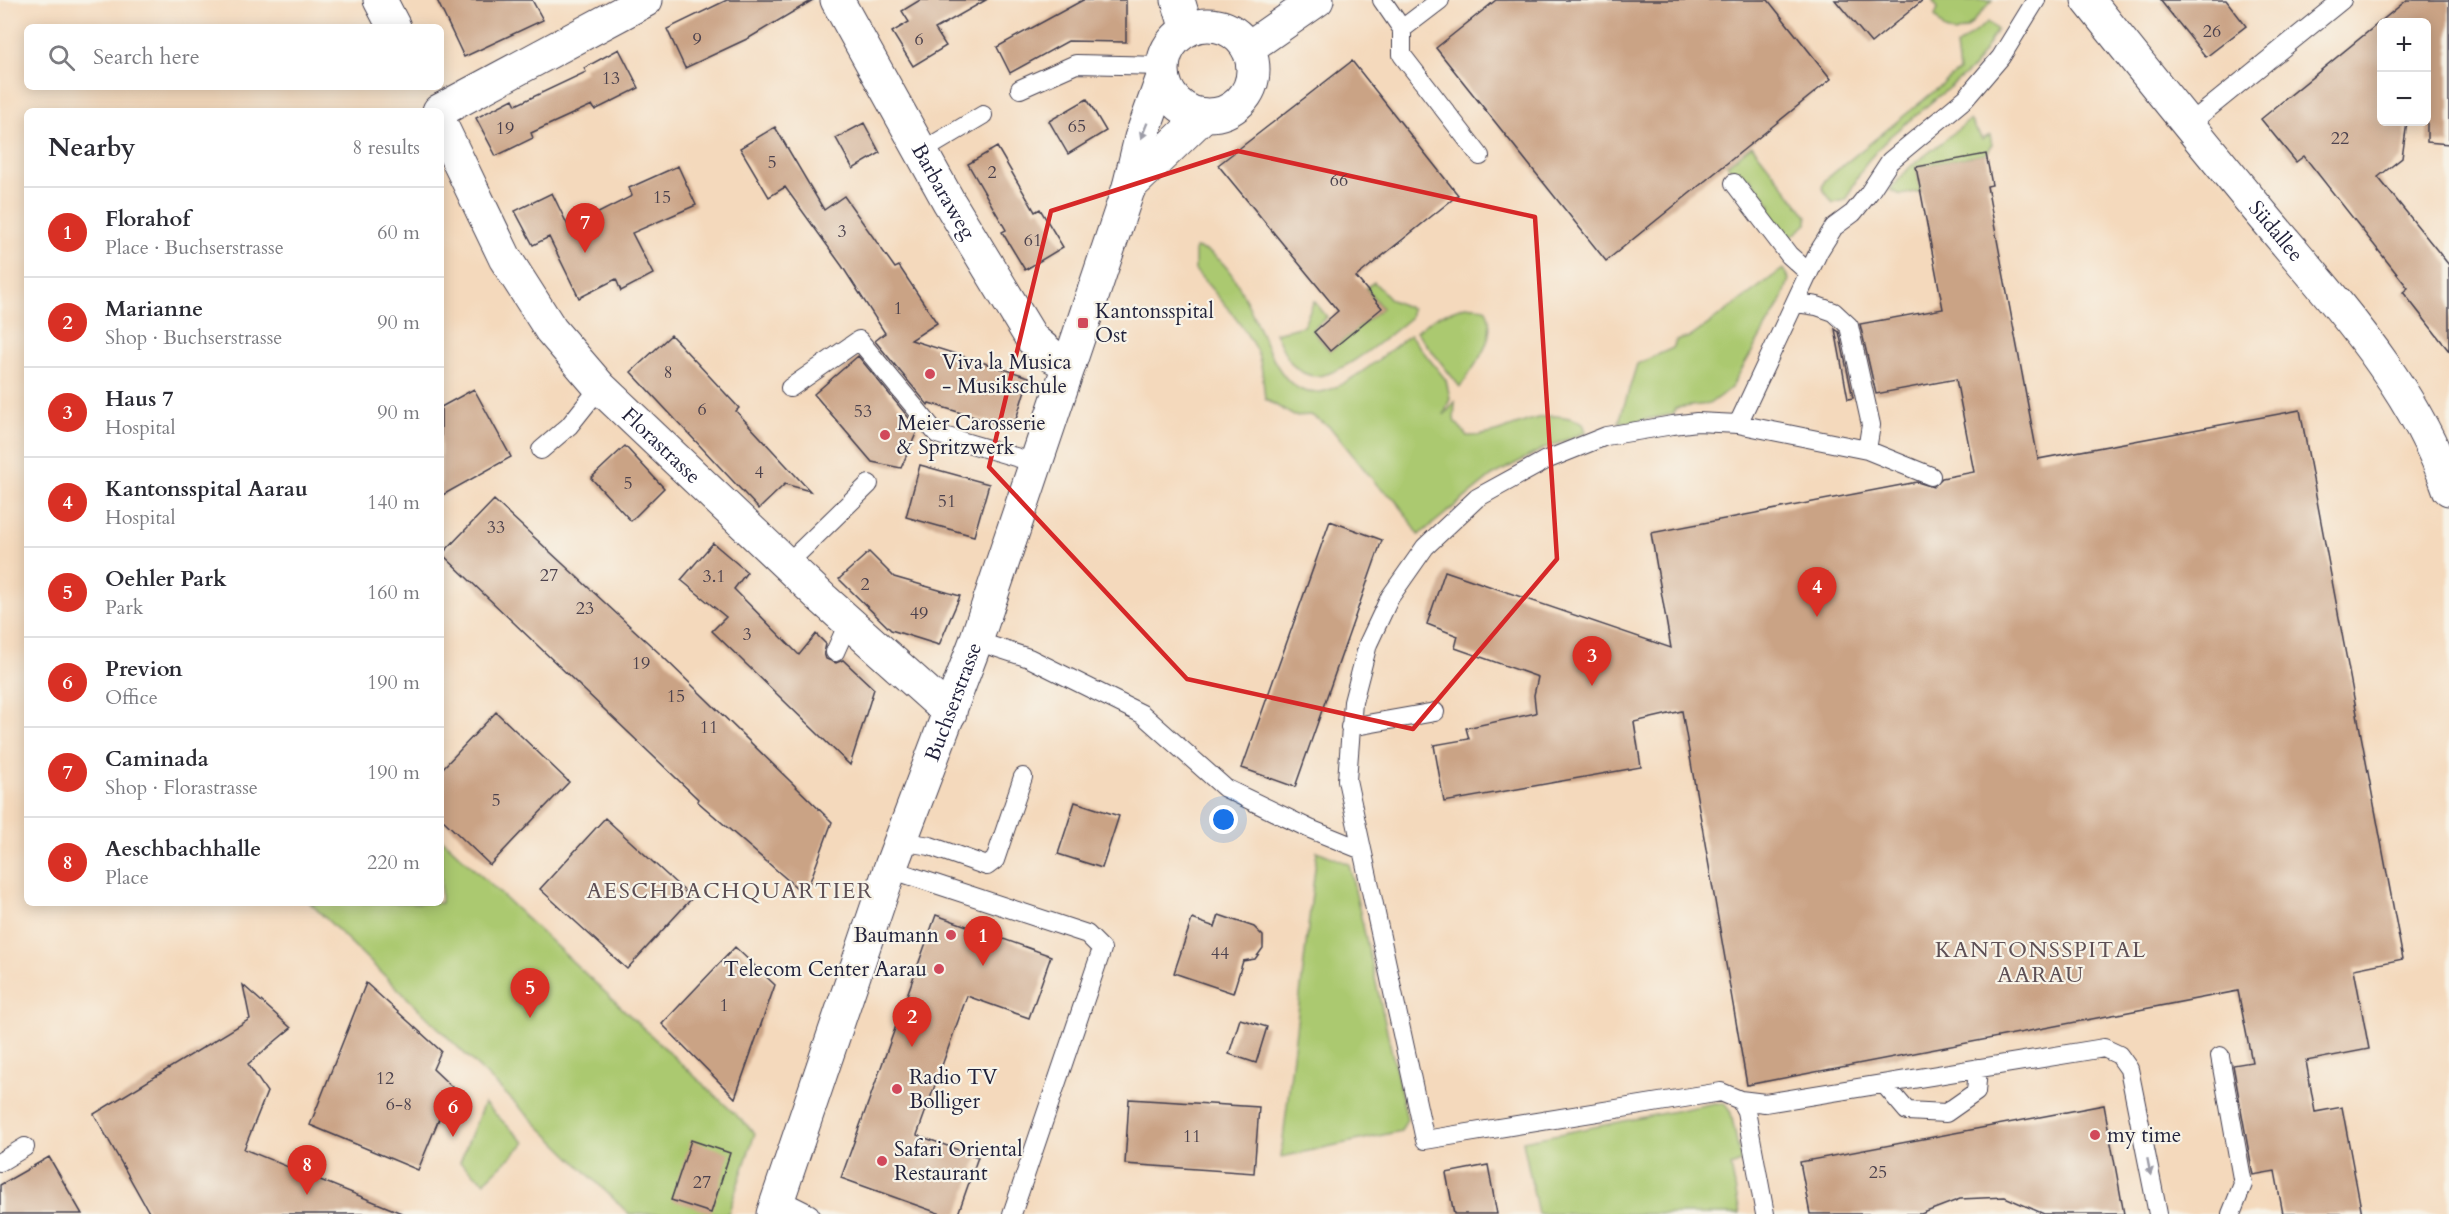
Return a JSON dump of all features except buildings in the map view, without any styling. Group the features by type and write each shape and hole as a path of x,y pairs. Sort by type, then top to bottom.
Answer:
{"street":[{"path":"380,0 392,24"},
{"path":"443,108 646,0"},
{"name":"Barbaraweg","path":"837,0 921,152 1032,339 1051,355 1070,365"},
{"path":"1248,48 1317,0"},
{"name":"Südallee","path":"2088,0 2188,125 2324,288 2396,382 2447,472"},
{"path":"1182,15 1207,25 1228,28 1240,37 1248,48 1254,72 1246,95 1228,111 1204,115 1190,111 1177,103 1168,91 1163,72 1166,52 1174,39 1182,15"},
{"name":"Buchserstrasse","path":"775,1206 923,775 950,713 976,641 1129,187 1141,138 1163,72"},
{"path":"425,90 435,108"},
{"name":"Buchserstrasse","path":"1129,187 1204,115"},
{"name":"Florastrasse","path":"444,131 505,258 528,298 551,330 600,387 787,564 950,713"}],"lane":[{"path":"1382,0 1402,29 1402,55 1479,156"},
{"path":"1402,29 1440,0"},
{"path":"1738,424 1797,303 1819,251 1834,227 1853,213 1890,161 1965,98 2001,57 2036,0"},
{"path":"2188,125 2342,0"},
{"path":"1020,89 1076,64 1163,72"},
{"path":"921,152 983,115"},
{"path":"1734,183 1789,255 1809,273"},
{"path":"1797,303 1834,312 1849,326 1871,424 1867,450"},
{"path":"790,388 859,340 937,434 1036,463"},
{"path":"541,450 569,426 600,387"},
{"path":"1931,477 1867,450 1738,424 1697,422 1606,436 1546,460 1477,498 1425,547 1390,597 1368,644 1353,702 1347,780 1425,1140 1721,1092 1740,1100 1765,1103 2104,1048 2119,1055 2129,1069 2158,1214"},
{"path":"787,564 869,484"},
{"path":"835,652 849,621"},
{"path":"976,641 1029,658 1142,714 1225,788 1310,829 1362,850"},
{"path":"1350,727 1435,712"},
{"path":"895,855 930,846 987,866 995,860 1023,777"},
{"path":"895,855 1087,934 1102,949 1012,1214"},
{"path":"2220,1056 2243,1184 2231,1214"},
{"path":"1884,1084 1907,1111 1946,1113 1976,1092 1978,1068"},
{"path":"1740,1100 1746,1111 1765,1214"},
{"path":"0,1161 25,1147"},
{"path":"775,1206 810,1214"}],"highlighted area":[{"path":"1238,151 1535,217 1557,559 1413,729 1187,679 989,467 1051,211"}],"green space":[{"path":"1932,0 1993,0 1967,28 1955,33 1945,30 1935,16 1938,8"},
{"path":"1988,22 1997,30 1974,67 1888,138 1866,163 1845,200 1833,203 1822,188 1825,180 1959,71 1956,46"},
{"path":"1970,120 1982,139 1990,135 1992,145 1986,154 1916,167 1921,191 1901,195 1890,190 1909,168"},
{"path":"1752,145 1807,216 1807,224 1791,237 1784,236 1763,211 1771,205 1749,177 1741,184 1727,165"},
{"path":"1195,248 1216,257 1233,276 1272,356 1286,378 1303,391 1325,391 1336,387 1369,367 1410,335 1446,380 1450,398 1444,415 1455,402 1454,420 1467,436 1497,432 1537,418 1552,416 1567,417 1583,423 1586,432 1541,450 1492,476 1419,535 1396,500 1378,486 1330,427 1311,415 1294,416 1265,399 1258,354 1235,317 1195,270"},
{"path":"1783,269 1789,279 1783,298 1731,388 1709,404 1675,408 1674,414 1633,422 1619,422 1637,364 1673,348 1676,341 1692,336"},
{"path":"1374,282 1391,300 1412,309 1410,318 1362,356 1333,372 1320,376 1309,375 1297,369 1288,358 1275,333 1303,326 1314,301 1327,317 1312,330 1330,351 1382,308 1366,288"},
{"path":"1465,306 1485,308 1490,329 1479,359 1460,387 1416,331 1438,316"},
{"path":"444,841 755,1133 728,1214 629,1214 313,906 444,906"},
{"path":"1317,851 1349,864 1407,1119 1401,1131 1281,1157"},
{"path":"484,1103 525,1143 484,1182 460,1162"},
{"path":"1715,1103 1725,1104 1731,1113 1741,1162 1731,1166 1740,1214 1538,1214 1523,1141"}],"place":[{"name":"Caminada","path":"585,253"},
{"name":"Kantonsspital Ost","path":"1083,323"},
{"name":"Viva la Musica - Musikschule","path":"930,374"},
{"name":"Meier Carosserie & Spritzwerk","path":"885,435"},
{"name":"Kantonsspital Aarau","path":"1817,617"},
{"name":"Haus 7","path":"1592,686"},
{"name":"Baumann","path":"951,935"},
{"name":"Florahof","path":"983,966"},
{"name":"Telecom Center Aarau","path":"939,969"},
{"name":"Oehler Park","path":"530,1018"},
{"name":"Marianne","path":"912,1047"},
{"name":"Radio TV Bolliger","path":"897,1089"},
{"name":"my time","path":"2095,1135"},
{"name":"Previon","path":"453,1137"},
{"name":"Safari Oriental Restaurant","path":"882,1161"},
{"name":"Aeschbachhalle","path":"307,1195"}],"district":[{"name":"AESCHBACHQUARTIER","path":"730,891"},
{"name":"KANTONSSPITAL AARAU","path":"2041,962"}]}
